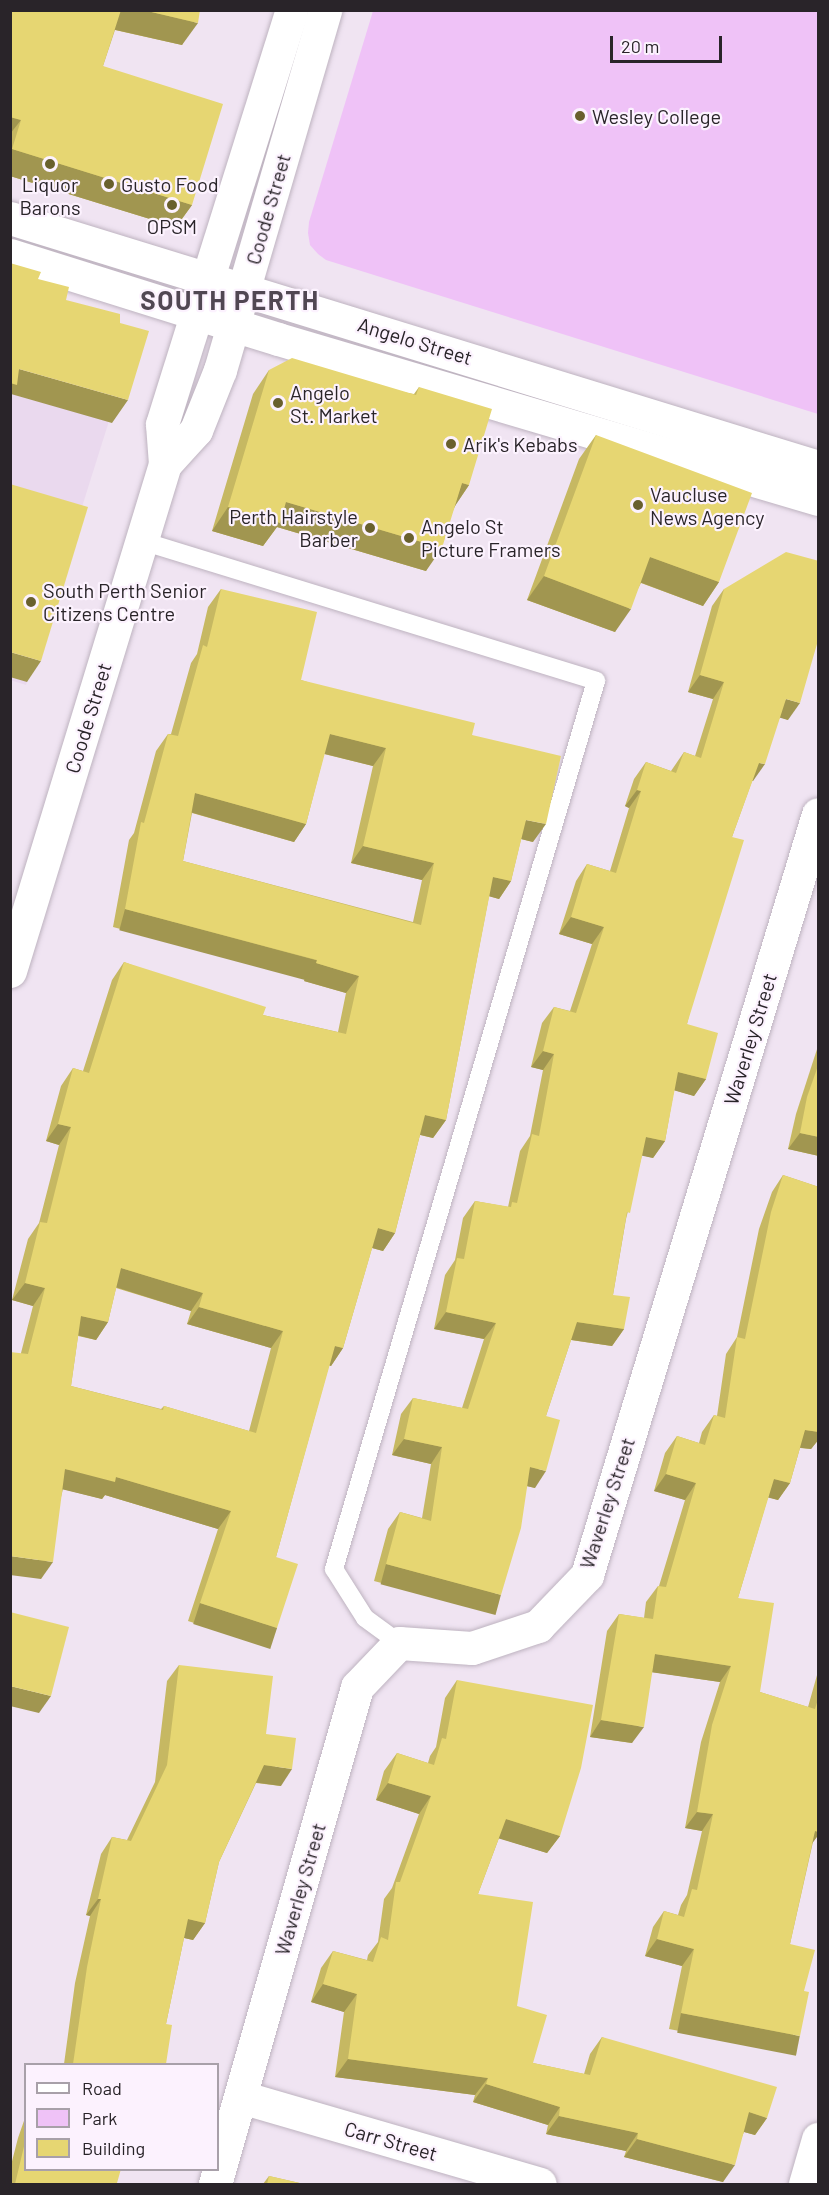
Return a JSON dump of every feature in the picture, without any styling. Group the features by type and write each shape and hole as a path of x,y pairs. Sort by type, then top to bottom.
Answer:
{"street":[{"name":"Coode Street","path":"10,971 165,464 162,424 292,10"},
{"name":"Coode Street","path":"165,464 196,430 220,370 325,10"},
{"name":"Angelo Street","path":"10,218 819,467"},
{"name":"Angelo Street","path":"10,255 819,499"},
{"name":"Waverley Street","path":"219,2168 242,2097 357,1688 399,1643 471,1648 538,1626 587,1575 819,814"},
{"name":"Carr Street","path":"242,2097 540,2184"},
{"path":"805,2184 819,2139"}],"lane":[{"path":"142,541 596,681 334,1569 365,1618 399,1643"}],"shaded area":[{"path":"10,292 137,332 26,685 10,680"}],"green space":[{"name":"Wesley College","path":"373,11 818,11 818,414 326,260 318,254 310,245 309,222"}],"building":[{"path":"10,10 121,10 103,66 223,104 192,205 12,149 21,120 10,117"},
{"path":"143,10 200,10 198,23"},
{"path":"10,263 41,272 38,279 69,287 66,300 120,314 120,323 149,331 128,400 19,369 17,385 10,383"},
{"path":"292,358 416,395 419,387 492,409 469,485 462,483 442,548 286,502 280,523 228,507 269,370"},
{"path":"596,435 752,493 719,582 650,557 631,609 544,576"},
{"name":"South Perth Senior Citizens Centre","path":"10,484 88,507 41,661 10,652"},
{"path":"786,552 819,561 819,637 800,703 786,699 765,764 759,763 732,837 744,840 687,1024 718,1033 706,1079 678,1072 665,1141 646,1137 630,1213 627,1212 613,1295 630,1297 624,1329 577,1322 546,1416 560,1420 546,1471 530,1467 521,1528 501,1595 386,1564 400,1512 431,1521 442,1447 404,1439 413,1398 468,1409 496,1323 446,1312 457,1258 464,1259 475,1201 511,1207 512,1202 517,1203 532,1134 539,1136 554,1054 543,1051 554,1007 576,1013 604,927 571,917 587,864 616,873 641,791 637,790 646,762 676,773 684,752 701,758 724,682 700,675 724,589"},
{"path":"221,589 317,612 301,680 475,723 472,735 561,756 546,824 526,820 511,881 493,877 446,1120 425,1115 395,1233 378,1228 343,1348 335,1346 276,1557 298,1564 277,1628 200,1603 231,1511 116,1477 115,1482 65,1469 53,1562 10,1556 10,1352 28,1354 45,1288 25,1283 40,1222 47,1223 71,1127 58,1124 73,1068 89,1073 124,962 266,1007 263,1015 346,1034 359,976 316,963 317,960 125,909 141,822 144,823 168,734 178,736 203,645 207,647","holes":["330,734 386,748 363,846 434,863 421,925 183,861 195,793 306,824","121,1268 203,1293 199,1307 283,1331 256,1433 164,1406 163,1410 71,1386 81,1316 108,1322"]},
{"path":"819,1063 819,1137 800,1133 807,1097"},
{"path":"783,1175 819,1187 819,1432 805,1430 790,1483 774,1479 738,1598 774,1603 760,1692 815,1709 819,1696 819,1832 815,1831 790,1944 815,1950 804,1991 809,1992 800,2036 681,2013 694,1949 657,1939 664,1911 684,1917 692,1889 697,1890 713,1814 697,1812 712,1725 731,1666 655,1654 644,1727 601,1720 619,1614 653,1619 658,1586 666,1587 696,1483 666,1474 677,1436 705,1445 714,1415 725,1418 737,1337 745,1339 771,1212"},
{"path":"10,1612 69,1627 51,1696 10,1686"},
{"path":"179,1665 273,1676 266,1734 296,1738 292,1769 264,1765 219,1862 205,1923 188,1919 166,2024 172,2025 166,2063 73,2063 87,1967 101,1899 98,1899 112,1837 131,1841 167,1765"},
{"path":"457,1680 593,1705 581,1768 560,1836 506,1819 478,1894 533,1902 517,2006 547,2015 533,2063 590,2075 602,2037 777,2087 767,2118 749,2112 735,2165 637,2139 638,2133 559,2116 560,2107 486,2084 488,2078 348,2059 357,1994 323,1984 333,1951 373,1962 381,1937 388,1940 396,1882 400,1882 431,1796 388,1783 397,1753 434,1765 442,1738 446,1739"},
{"path":"24,2146 24,2171 120,2171 117,2183 122,2184 15,2184"},
{"path":"269,2176 304,2184 267,2184"}],"place":[{"name":"Wesley College","path":"580,116"},
{"name":"Liquor Barons","path":"50,164"},
{"name":"Gusto Food","path":"109,184"},
{"name":"OPSM","path":"172,205"},
{"name":"Angelo St. Market","path":"278,403"},
{"name":"Arik's Kebabs","path":"451,444"},
{"name":"Vaucluse News Agency","path":"638,505"},
{"name":"Perth Hairstyle Barber","path":"370,528"},
{"name":"Angelo St Picture Framers","path":"409,538"},
{"name":"South Perth Senior Citizens Centre","path":"31,602"}],"district":[{"name":"SOUTH PERTH","path":"230,300"}]}
